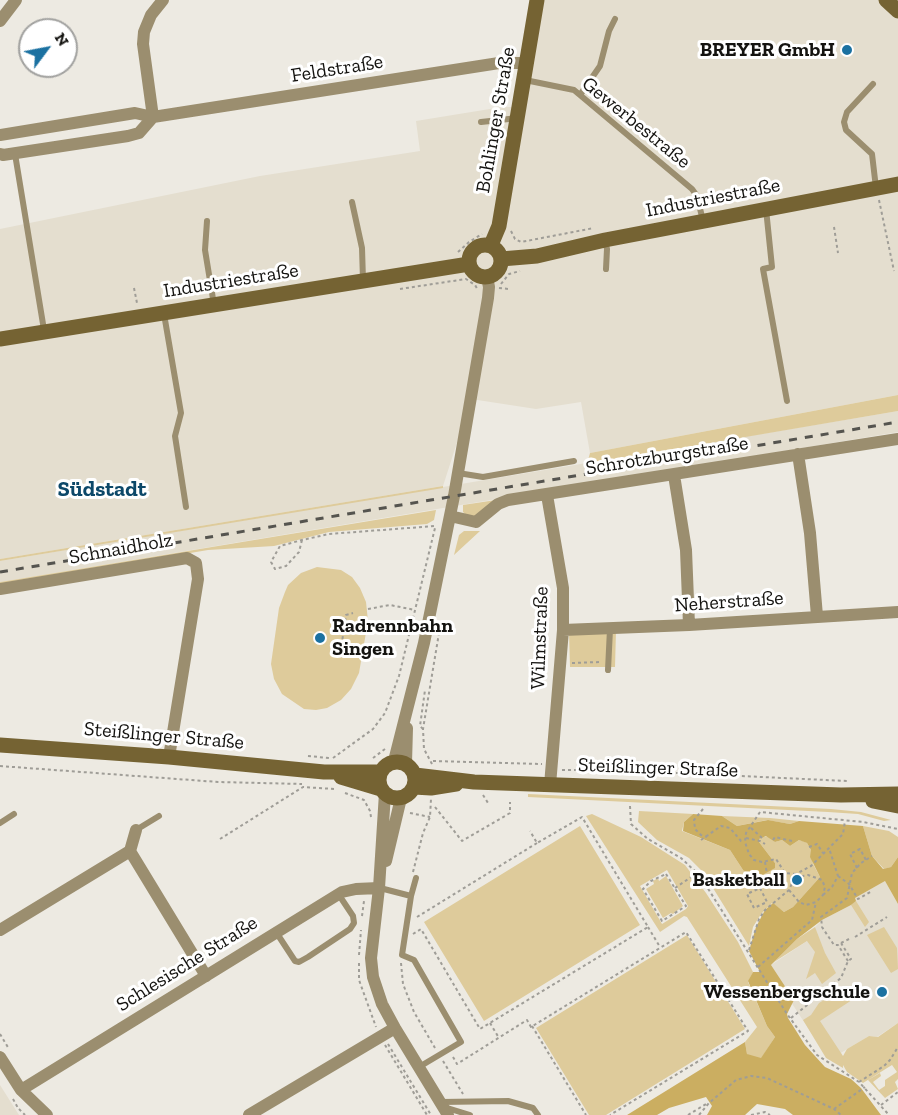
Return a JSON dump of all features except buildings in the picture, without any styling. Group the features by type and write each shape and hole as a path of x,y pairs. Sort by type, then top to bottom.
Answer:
{"street":[{"path":"0,21 16,0"},
{"path":"0,154 139,133 153,117 143,44 144,32 151,15 163,0"},
{"name":"Bohlinger Straße","path":"488,238 499,226 537,0"},
{"path":"886,0 898,11"},
{"name":"Feldstraße","path":"0,135 135,112 153,117 499,63 527,63"},
{"name":"Industriestraße","path":"501,259 537,256 766,208 877,193 898,184"},
{"path":"481,281 497,272 501,259 488,238"},
{"path":"374,888 401,798 409,794 409,697 423,643 444,524 458,473 488,298 489,287 475,274 469,264 469,256 475,247 486,244 488,238"},
{"name":"Industriestraße","path":"0,339 469,264"},
{"name":"Schrotzburgstraße","path":"444,524 476,522 503,501 898,439"},
{"path":"798,454 810,533 817,616"},
{"path":"674,475 686,550 689,625"},
{"name":"Wilmstraße","path":"548,495 563,588 563,630 550,778"},
{"name":"Schnaidholz","path":"0,589 187,558 196,563 198,579 169,757"},
{"name":"Neherstraße","path":"563,630 898,612"},
{"name":"Steißlinger Straße","path":"0,745 169,757 321,777 383,791 393,798 401,798"},
{"path":"408,772 386,765 380,772 379,783 383,791 374,888 373,977 382,1004 395,1028 444,1108"},
{"name":"Steißlinger Straße","path":"321,777 380,772"},
{"name":"Steißlinger Straße","path":"408,772 474,782 550,778 841,795 898,794"},
{"name":"Steißlinger Straße","path":"841,795 898,806"},
{"path":"0,930 130,851 136,830"},
{"path":"130,851 206,976"},
{"name":"Schlesische Straße","path":"21,1090 338,894 356,889 374,888"},
{"path":"249,1115 395,1028"},
{"path":"0,1057 21,1090 47,1115"}],"lane":[{"path":"580,95 600,66 609,31 615,19"},
{"name":"Gewerbestraße","path":"524,80 574,90 692,189 698,196 703,221"},
{"path":"873,84 848,112 844,122 846,130 872,154 877,193"},
{"path":"480,122 518,118"},
{"path":"14,153 44,332"},
{"path":"352,202 362,248 363,281"},
{"path":"766,208 772,267 763,269 787,401"},
{"path":"207,221 206,250 214,305"},
{"path":"605,240 606,269"},
{"path":"164,313 181,413 175,436 186,507"},
{"path":"458,473 483,477 574,461"},
{"path":"608,670 610,628"},
{"path":"0,823 14,814"},
{"path":"136,830 159,816"},
{"path":"416,878 402,955 414,960 461,1042 419,1067"},
{"path":"374,888 411,896"},
{"path":"276,932 295,961 299,962 308,957 350,929 354,923 353,916 338,894"},
{"path":"444,1108 508,1101 533,1108 538,1115"},
{"path":"444,1108 470,1115"}],"path":[{"path":"877,193 894,271"},
{"path":"834,227 838,253"},
{"path":"510,228 511,234 521,242 533,240"},
{"path":"451,254 488,238"},
{"path":"449,282 466,279 481,281"},
{"path":"134,288 137,306"},
{"path":"499,288 509,289"},
{"path":"302,540 299,552 286,566 275,569 271,562 280,546 302,540 329,534 444,524 415,610 399,676 385,713 372,729 333,758"},
{"path":"368,609 390,605 415,610"},
{"path":"339,642 342,642 346,615 353,613"},
{"path":"431,772 433,761 424,749 423,729 442,616"},
{"path":"560,666 568,659 572,660 572,663 608,662"},
{"path":"433,761 542,764 550,778 567,769 851,781"},
{"path":"0,766 218,782 301,784 307,780"},
{"path":"321,777 342,787"},
{"path":"362,794 368,798"},
{"path":"423,833 433,807 462,841 510,813 510,802"},
{"path":"220,839 279,803"},
{"path":"630,806 631,824 648,840 681,858 697,873 791,1019 817,1055 859,1082 889,1115"},
{"path":"375,807 375,817"},
{"path":"703,809 694,820 695,829 707,837"},
{"path":"824,895 825,887 822,880 808,875 796,876 785,873 776,860 765,862 754,860 745,840 754,818 760,812 863,822 898,828 898,823"},
{"path":"648,927 480,1029 415,918 582,817 648,927 660,947"},
{"path":"748,951 759,919 765,910 789,890 796,876 811,866 843,834 845,821"},
{"path":"701,840 721,826 730,828 741,842 760,841 765,844"},
{"path":"751,828 762,838"},
{"path":"530,831 537,843"},
{"path":"773,840 775,837 792,841"},
{"path":"809,847 818,844 824,854"},
{"path":"829,848 838,876 849,884 858,899 872,891"},
{"path":"857,868 850,854 860,849 866,860"},
{"path":"758,968 812,920 821,917 847,898 852,873 872,856"},
{"path":"765,862 767,874"},
{"path":"675,888 697,873"},
{"path":"666,874 686,906 669,918 662,921 644,889 652,881 666,874"},
{"path":"789,890 799,902 806,905 816,902 824,895 838,876"},
{"path":"367,913 374,888"},
{"path":"760,888 762,891 767,902 754,908 747,894 760,888"},
{"path":"758,894 762,891"},
{"path":"761,900 765,898"},
{"path":"812,920 816,902"},
{"path":"669,918 668,916 672,913"},
{"path":"821,917 822,927 834,945 849,939"},
{"path":"855,937 886,917"},
{"path":"405,938 421,929"},
{"path":"532,1026 686,932 748,1031 609,1115"},
{"path":"791,1019 841,978 851,959 840,944"},
{"path":"448,1049 457,1064 527,1020 586,1115"},
{"path":"490,1023 499,1038"},
{"path":"859,1082 884,1066 898,1047"},
{"path":"699,1115 709,1103 736,1080 751,1076 766,1078 834,1109 841,1115"},
{"path":"834,1109 865,1088"},
{"path":"881,1105 898,1092"},
{"path":"688,1115 709,1103"},
{"path":"751,1115 765,1112 770,1115"}],"shaded area":[{"path":"537,0 898,0 898,395 590,453 581,402 536,409 471,399 443,486 0,559 0,229 260,176 420,151 416,121 502,107 520,107"},
{"path":"898,395 898,411 587,464 590,453"},
{"path":"898,411 898,432 0,582 0,561"},
{"path":"443,486 443,488 0,561 0,559"},
{"path":"496,500 474,517 463,512 463,505"},
{"path":"436,510 434,520 427,524 329,532 274,546 208,550 0,585 0,582"},
{"path":"464,531 480,531 454,555 459,535"},
{"name":"Radrennbahn Singen","path":"317,567 341,570 352,577 366,602 368,621 359,673 351,689 341,700 327,708 316,710 304,709 282,694 274,679 271,664 279,608 288,585 301,573"},
{"path":"616,631 615,667 570,667 569,632"},
{"path":"528,794 831,809 861,812 891,820 884,821 858,814 528,797"},
{"path":"639,811 693,814 684,822 682,831 730,850 743,870 775,863 758,839 768,836 775,842 782,840 790,846 799,840 803,841 811,850 813,864 820,877 793,907 784,912 772,903 753,927 749,946 703,872 689,858 657,840 638,822"},
{"path":"592,814 641,837 685,865 706,893 738,942 753,972 748,982 767,1026 775,1037 761,1059 766,1072 747,1054 745,1042 757,1027 687,917 684,916 660,932 586,816","holes":["667,870 688,906 662,924 640,886"]},
{"path":"693,814 722,816 737,826 768,820 790,824 799,821 863,826 872,856 883,869 891,867 898,857 898,904 885,881 855,898 856,901 851,905 822,920 797,939 771,965 794,1000 787,1014 805,1045 825,1067 851,1079 861,1088 881,1115 793,1115 785,1109 757,1104 745,1115 707,1115 712,1106 706,1097 669,1108 657,1115 627,1115 745,1042 747,1054 761,1058 775,1037 767,1026 748,981 753,972 760,972 749,951 756,927 765,910 773,903 784,912 793,907 820,877 810,857 811,850 807,843 799,840 790,846 782,840 775,842 766,836 759,839 759,842 775,863 775,868 757,878 743,870 730,850 683,831 684,822"},
{"path":"722,816 799,821 790,824 767,820 737,826"},
{"path":"580,826 640,925 484,1021 424,922"},
{"path":"863,826 889,831 898,837 898,857 891,867 884,869 872,856"},
{"path":"666,876 683,906 663,918 646,889 654,884 653,881 658,878 659,881"},
{"path":"885,881 898,904 898,1023 877,1037 869,1036 829,1060 768,967 807,941 822,920 851,905 855,898"},
{"path":"856,901 869,922 865,927 851,905"},
{"path":"815,927 836,973 822,984 815,973 806,979 815,952 807,941 774,962 797,939"},
{"path":"884,927 897,948 898,969 891,973 867,935"},
{"path":"687,935 745,1029 606,1115 589,1115 536,1028"},
{"path":"847,986 855,998 820,1021 843,1056 847,1049 869,1036 878,1037 898,1023 898,1079 895,1082 898,1089 885,1098 868,1080 880,1073 881,1076 873,1082 879,1090 885,1086 885,1080 897,1072 892,1065 863,1083 847,1072 843,1065 843,1068 826,1058 803,1020 811,1015 819,1003"},
{"path":"0,1085 19,1115 0,1115"}],"railway":[{"path":"0,572 898,422"}],"place":[{"name":"BREYER GmbH","path":"847,50"},
{"name":"Radrennbahn Singen","path":"320,638"},
{"name":"Basketball","path":"797,880"},
{"name":"Wessenbergschule","path":"882,992"}],"district":[{"name":"Südstadt","path":"102,490"}]}
